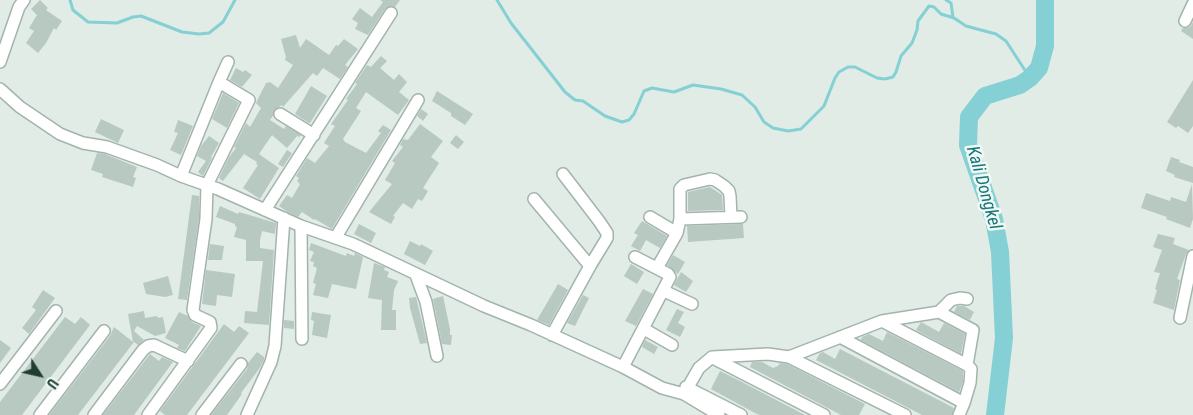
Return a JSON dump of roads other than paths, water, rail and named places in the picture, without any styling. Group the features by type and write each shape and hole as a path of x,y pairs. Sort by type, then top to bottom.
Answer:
{"street":[{"path":"0,62 19,7 24,0"},
{"path":"1184,20 1193,4"},
{"path":"265,210 392,12"},
{"path":"181,176 228,62"},
{"path":"148,415 211,328 210,322 195,316 193,310 206,219 207,185 249,101 248,98 219,82"},
{"path":"0,89 20,107 60,134 83,143 107,147 207,185 301,226 353,244 484,306 623,367 662,388 685,390 741,415"},
{"path":"336,237 418,100"},
{"path":"280,114 314,135"},
{"path":"552,335 607,238 607,233 563,174"},
{"path":"657,268 677,232 680,220 680,189 684,185 710,179 729,191 736,217 680,220"},
{"path":"534,199 590,266"},
{"path":"650,217 677,232"},
{"path":"247,415 271,362 275,346 284,218"},
{"path":"301,226 302,339"},
{"path":"623,367 670,277 668,274 635,256"},
{"path":"1180,318 1193,256"},
{"path":"416,275 426,302 437,356"},
{"path":"664,290 692,304"},
{"path":"790,357 882,321 939,312 952,300 967,299"},
{"path":"0,384 56,312"},
{"path":"939,312 973,330 967,365"},
{"path":"882,321 967,365 971,369 970,383 959,415"},
{"path":"644,329 672,345"},
{"path":"40,415 104,331"},
{"path":"840,337 964,403"},
{"path":"94,415 148,346 154,345 188,361"},
{"path":"685,390 698,368 712,357 768,354 790,357 905,415"},
{"path":"712,357 824,415"},
{"path":"202,415 241,364"},
{"path":"685,390 719,415"}],"waterway":[{"path":"70,0 73,10 88,22 117,23 141,16 182,32 199,34 209,33 223,22 235,0"},
{"path":"497,0 511,23 565,92 575,100 583,101 605,116 622,122 629,120 634,114 644,91 652,88 674,92 693,85 721,89 742,95 755,107 764,122 773,128 788,131 801,129 824,106 839,72 848,67 855,67 877,78 893,77 901,56 912,43 918,21 929,6 966,26 996,34 1006,41 1030,78"},
{"path":"946,0 951,3 953,17"},
{"name":"Kali Dongkel","path":"995,415 1004,338 1000,252 994,219 968,145 969,117 985,96 1020,85 1039,68 1045,46 1045,0"}]}
